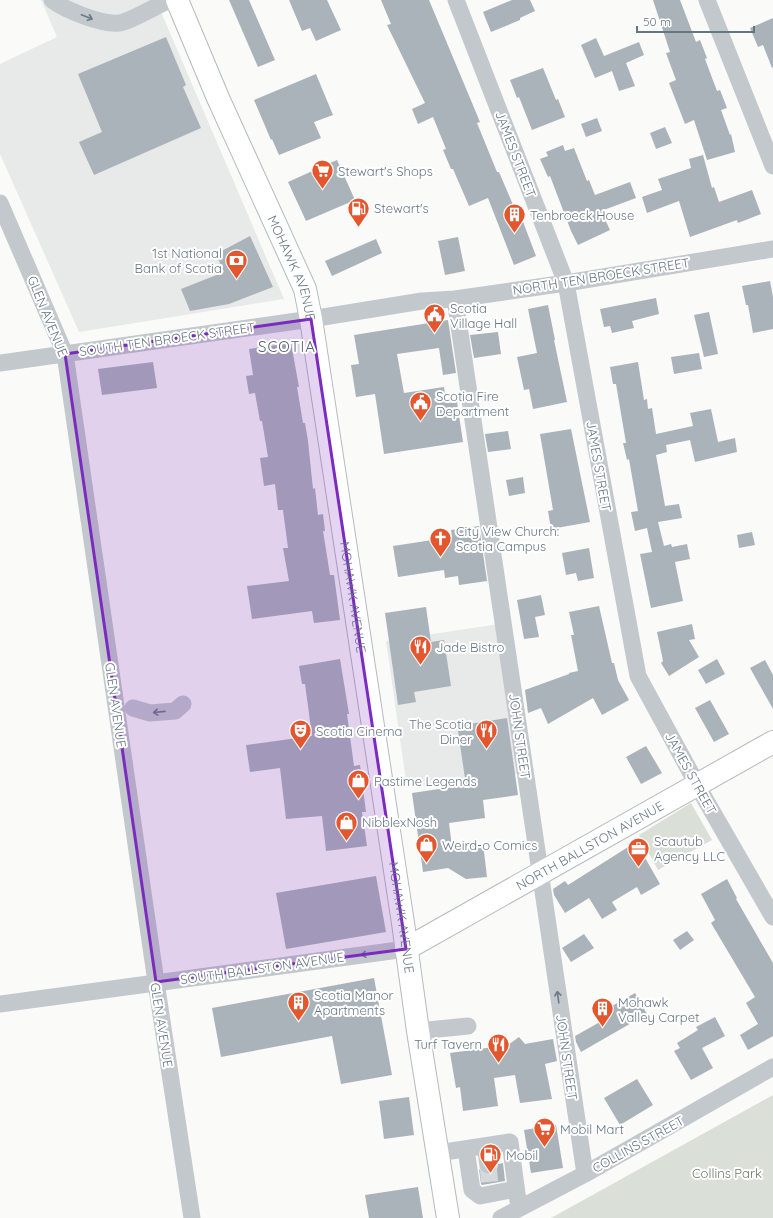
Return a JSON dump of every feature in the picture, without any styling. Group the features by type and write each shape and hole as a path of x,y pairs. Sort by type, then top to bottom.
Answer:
{"main road":[{"name":"MOHAWK AVENUE","path":"177,0 218,98 305,288 311,319 403,923 418,1031 448,1218"},
{"name":"NORTH BALLSTON AVENUE","path":"406,949 773,742"}],"street":[{"path":"52,0 60,6 95,20 119,23 170,0"},
{"name":"JAMES STREET","path":"456,0 566,283 638,676 773,917"},
{"path":"707,0 773,166"},
{"name":"GLEN AVENUE","path":"0,203 65,354 156,982 192,1218"},
{"name":"NORTH TEN BROECK STREET","path":"311,319 422,301 455,299 566,283 773,249"},
{"name":"JOHN STREET","path":"455,299 584,1174"},
{"name":"SOUTH TEN BROECK STREET","path":"0,363 311,319"},
{"path":"133,708 150,713 175,711 183,704"},
{"name":"SOUTH BALLSTON AVENUE","path":"0,1004 406,949"},
{"path":"418,1031 468,1026"},
{"name":"COLLINS STREET","path":"501,1218 584,1174 773,1068"},
{"path":"438,1154 510,1142 519,1208"},
{"path":"486,1146 488,1165"},
{"path":"466,1149 472,1190 480,1196 491,1190 516,1189"}],"highlighted area":[{"path":"311,319 406,949 156,982 65,354"}],"shaded area":[{"path":"41,0 156,0 284,299 79,332 0,154 0,64 57,37"},
{"path":"499,624 522,773 407,788 386,641"}],"green space":[{"path":"691,803 712,840 658,870 639,835"},
{"name":"Collins Park","path":"773,1095 773,1218 551,1218"}],"building":[{"path":"229,0 249,0 275,60 258,67"},
{"path":"289,0 327,0 341,30 316,41 310,28 302,31"},
{"path":"381,0 429,0 480,122 477,123 497,172 499,172 514,207 517,206 536,256 514,265 488,198 469,206 443,150 446,149 433,117 418,124 412,109 425,103 387,25 391,24"},
{"path":"512,0 530,0 535,11 520,18 520,20 491,32 483,12"},
{"path":"653,0 680,0 696,42 700,40 707,58 705,59 717,91 720,90 727,108 721,110 730,135 731,134 735,152 707,160 694,120 685,124 669,83 676,80 666,53 670,52"},
{"path":"773,18 772,68 763,45 758,47 750,28"},
{"path":"166,37 186,85 183,87 201,128 94,175 79,142 102,132 78,74"},
{"path":"596,38 604,56 639,42 644,55 626,63 635,86 619,91 612,71 595,78 581,45"},
{"path":"543,68 556,100 558,99 565,117 532,130 519,97 517,98 510,80"},
{"path":"316,74 333,115 314,122 321,138 279,155 254,100"},
{"path":"597,118 602,131 586,137 581,124"},
{"path":"665,127 672,143 656,149 650,133"},
{"path":"563,145 565,151 574,148 587,181 589,180 595,195 630,182 636,198 601,211 610,230 578,245 571,231 550,176 548,177 540,159 548,156 546,152"},
{"path":"703,155 712,188 714,187 719,202 752,190 761,214 738,223 737,220 690,237 679,201 647,213 642,197 662,190 658,179 691,168 689,159"},
{"name":"Stewart's Shops","path":"337,160 355,200 306,221 288,182"},
{"name":"1st National Bank of Scotia","path":"250,236 273,287 229,304 190,311 181,289 224,272 216,254"},
{"path":"458,237 465,271 445,275 438,241"},
{"path":"376,239 382,253 332,276 325,261"},
{"path":"770,281 773,297 773,329 753,333 748,305 746,305 742,286"},
{"path":"656,298 659,314 632,321 634,328 612,333 610,326 604,327 600,309"},
{"path":"548,305 567,402 533,409 529,389 524,390 517,357 537,353 528,309"},
{"path":"709,312 718,354 704,357 694,315"},
{"path":"448,320 456,373 443,375 439,348 397,354 404,393 444,387 446,403 457,402 463,442 384,454 375,394 356,397 351,365 359,364 354,335"},
{"path":"498,332 501,354 474,358 470,335"},
{"path":"291,343 299,387 297,387 303,423 305,423 308,441 313,489 315,488 318,515 323,514 325,531 323,531 330,575 334,575 340,620 314,623 312,611 252,619 247,586 289,581 283,548 288,548 283,510 278,510 275,484 264,486 260,458 268,457 262,421 260,421 255,393 249,394 246,376 253,375 249,349"},
{"path":"699,353 702,369 674,374 671,357"},
{"path":"153,362 157,388 102,395 98,369"},
{"path":"638,362 644,400 647,399 648,409 652,408 656,434 693,426 690,413 711,409 718,442 735,438 737,452 695,462 690,440 666,445 667,452 656,455 665,506 679,504 682,518 658,522 664,546 671,544 672,547 687,544 690,559 675,562 683,601 651,608 640,554 652,552 647,528 635,531 631,512 638,511 629,459 627,460 623,443 626,443 616,384 613,384 610,367"},
{"path":"571,429 590,522 551,529 548,511 553,510 540,434"},
{"path":"508,431 511,449 488,452 485,434"},
{"path":"523,477 525,493 509,496 506,480"},
{"name":"City View Church: Scotia Campus","path":"479,526 487,581 459,585 458,576 445,578 444,570 398,577 393,546 452,537 451,530"},
{"path":"752,532 755,545 739,548 737,535"},
{"path":"589,548 594,578 578,581 576,573 566,575 562,553"},
{"path":"541,595 545,615 535,617 539,637 524,639 517,600"},
{"path":"599,606 612,663 614,663 618,680 629,700 602,715 593,698 548,724 541,708 528,713 525,690 578,671 571,635 574,635 569,612"},
{"name":"Jade Bistro","path":"426,607 431,642 444,640 451,686 414,692 416,702 398,705 385,613"},
{"path":"692,624 695,639 689,640 699,657 669,676 661,663 663,661 657,632"},
{"path":"340,659 349,714 347,714 354,766 360,765 366,812 362,812 367,846 326,851 322,816 286,819 280,768 250,772 246,745 312,736 305,684 302,684 299,666"},
{"path":"717,659 725,674 706,684 698,670"},
{"path":"765,660 773,675 773,709 750,668"},
{"path":"710,700 729,734 714,742 695,708"},
{"path":"507,718 518,795 483,800 485,818 449,823 452,847 483,843 487,877 466,879 448,868 423,872 412,793 466,785 458,731 463,730 463,725"},
{"path":"646,746 662,773 641,784 626,757"},
{"path":"636,842 660,884 641,895 637,887 612,902 617,910 602,919 589,898 565,913 554,895 553,889 565,881 568,885"},
{"path":"376,876 386,932 286,949 276,893"},
{"path":"727,879 737,898 736,899 773,963 773,1036 748,1050 740,1035 758,1024 746,1003 755,997 711,923 715,920 701,894"},
{"path":"687,931 694,940 680,950 673,940"},
{"path":"584,934 594,948 571,962 562,948"},
{"name":"Scotia Manor Apartments","path":"374,978 392,1075 341,1084 332,1036 221,1057 212,1008"},
{"name":"Mohawk Valley Carpet","path":"635,993 647,1014 581,1052 575,1036 600,1022 596,1015"},
{"path":"715,1017 725,1036 702,1048 713,1068 691,1080 674,1051 680,1048 677,1043 698,1030 696,1027"},
{"name":"Turf Tavern","path":"519,1037 525,1044 553,1039 557,1061 545,1064 552,1099 520,1103 515,1075 494,1078 498,1106 463,1111 460,1087 456,1088 450,1053 508,1045"},
{"path":"637,1079 653,1105 620,1125 604,1098"},
{"path":"409,1097 414,1135 384,1139 379,1101"},
{"name":"Mobil Mart","path":"556,1125 563,1168 531,1173 524,1130"},
{"path":"503,1163 505,1181 481,1184 479,1169 484,1174 490,1175 497,1169 498,1164"},
{"path":"418,1187 423,1218 369,1218 365,1195"}],"tunnel":[{"path":"488,1165 490,1186"}],"place":[{"name":"Stewart's Shops","path":"322,190"},
{"name":"Stewart's","path":"359,228"},
{"name":"Tenbroeck House","path":"515,234"},
{"name":"1st National Bank of Scotia","path":"237,280"},
{"name":"Scotia Village Hall","path":"434,334"},
{"name":"Scotia Fire Department","path":"420,422"},
{"name":"City View Church: Scotia Campus","path":"441,558"},
{"name":"Jade Bistro","path":"420,666"},
{"name":"Scotia Cinema","path":"300,750"},
{"name":"The Scotia Diner","path":"487,750"},
{"name":"Pastime Legends","path":"358,800"},
{"name":"NibblexNosh","path":"346,842"},
{"name":"Weird-o Comics","path":"427,864"},
{"name":"Scautub Agency LLC","path":"639,868"},
{"name":"Scotia Manor Apartments","path":"298,1022"},
{"name":"Mohawk Valley Carpet","path":"603,1028"},
{"name":"Turf Tavern","path":"498,1064"},
{"name":"Mobil Mart","path":"544,1148"},
{"name":"Mobil","path":"490,1174"}],"district":[{"name":"SCOTIA","path":"287,347"}]}
